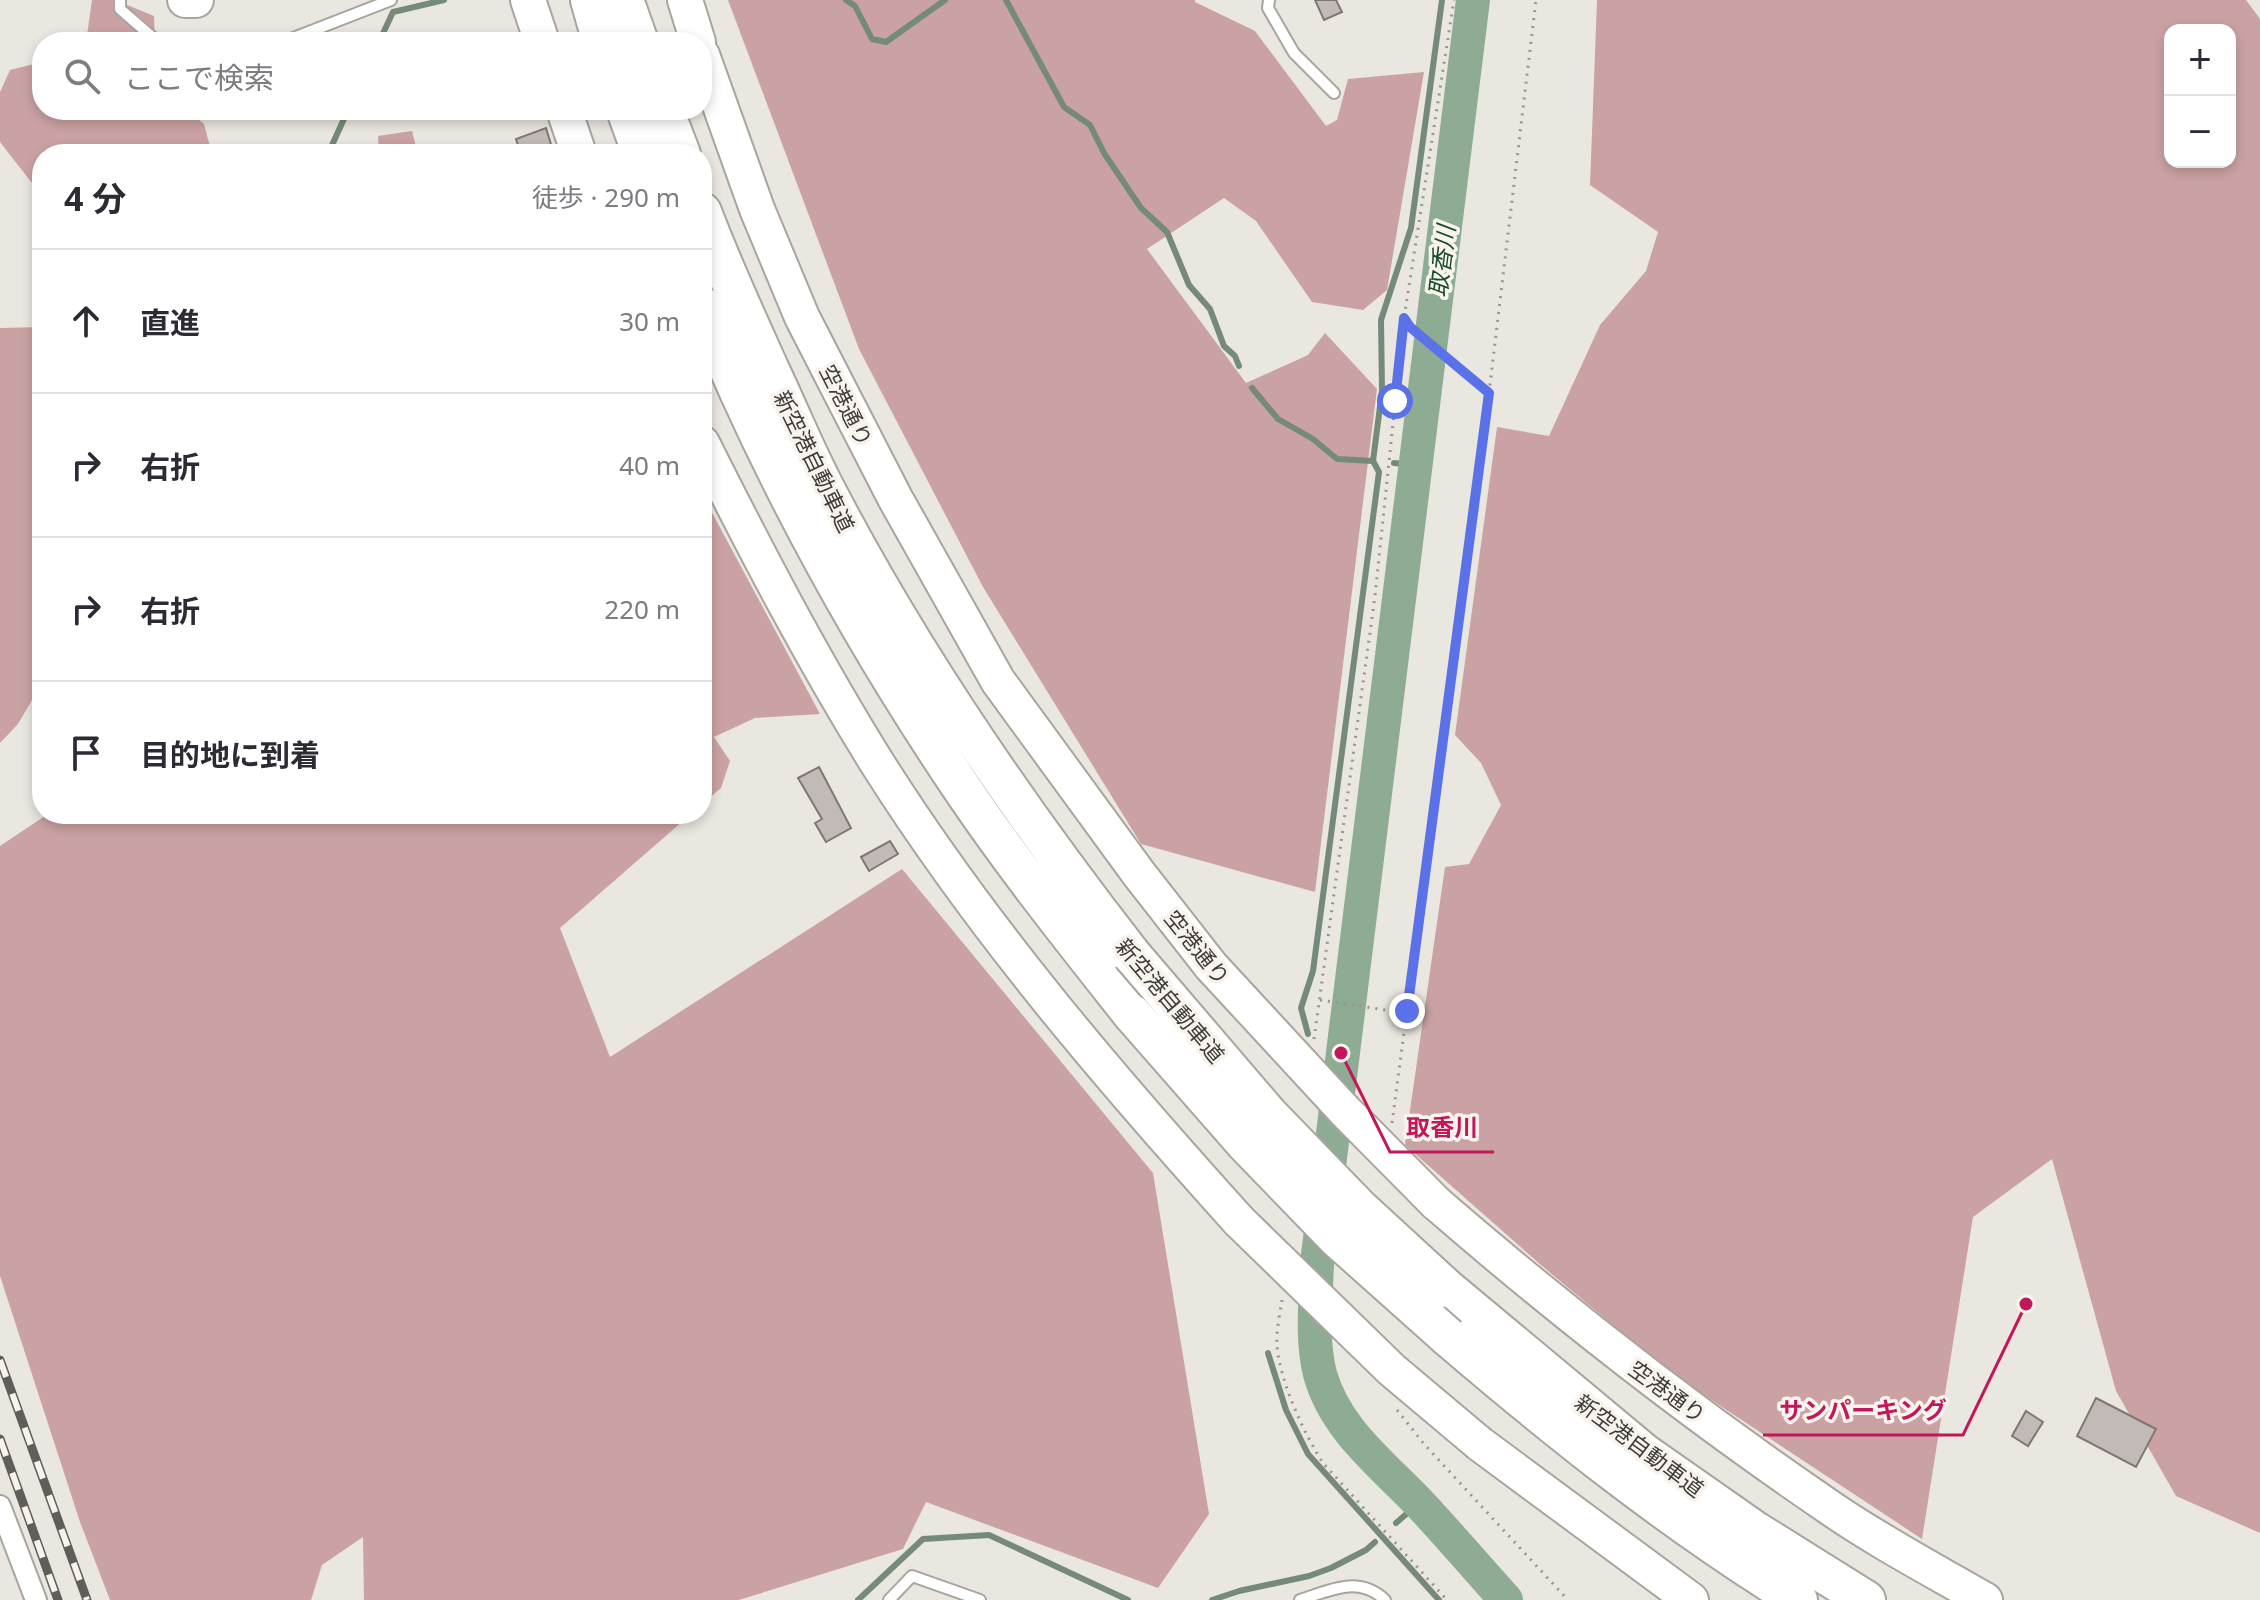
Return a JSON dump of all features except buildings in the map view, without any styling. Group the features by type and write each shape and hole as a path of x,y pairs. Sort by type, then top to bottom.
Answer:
{"highway":[{"path":"185,0 196,0"},
{"path":"528,0 539,32"},
{"path":"590,0 599,32"},
{"path":"624,0 635,32"},
{"path":"685,0 695,32"},
{"name":"空港通り","path":"712,83 757,209 802,317 895,498 998,681 1139,874 1211,966 1345,1111 1436,1203 1544,1296 1641,1373 1831,1509 1985,1600"},
{"path":"567,120 576,144"},
{"path":"630,120 638,144"},
{"path":"668,120 677,144"},
{"name":"新空港自動車道","path":"712,235 827,493 907,634 987,760 1060,863 1131,954 1268,1114 1359,1208 1446,1288 1644,1453 1754,1530 1866,1600"},
{"name":"新空港自動車道","path":"712,330 795,509 876,653 974,805 1045,905 1132,1014 1245,1143 1337,1238 1448,1337 1625,1483 1734,1560 1798,1600"},
{"path":"712,463 776,591 880,767 961,887 1132,1102 1239,1221 1392,1370 1480,1444 1691,1600"}],"street":[{"path":"0,1506 36,1600"}],"lane":[{"path":"120,0 120,9 146,32"},
{"path":"309,32 391,0"},
{"path":"1269,0 1268,8 1294,53 1334,93"},
{"path":"889,1600 912,1576 980,1600"},
{"path":"1300,1600 1348,1585 1374,1590 1385,1600"}],"path":[{"path":"1313,1046 1322,1000 1375,596 1404,318 1454,0"},
{"path":"1322,1000 1407,1011 1489,393 1536,0"},
{"path":"1404,318 1410,327 1474,384 1489,393"},
{"path":"1283,1293 1277,1342 1280,1363 1307,1438 1323,1463 1447,1600"}],"shaded area":[{"path":"92,0 115,0 154,16 155,32 87,32"},
{"path":"728,0 1195,0 1255,31 1326,126 1337,120 1348,79 1424,72 1387,290 1363,310 1312,302 1256,221 1224,198 1147,249 1246,383 1308,355 1325,333 1377,389 1315,892 1141,844 983,587 859,349"},
{"path":"1597,0 2246,0 2260,19 2260,1533 2176,1496 2116,1391 2052,1159 1973,1217 1922,1539 1672,1374 1542,1266 1405,1145 1445,867 1469,864 1501,805 1481,763 1455,735 1497,427 1549,436 1600,325 1646,271 1658,232 1590,185"},
{"path":"32,64 32,120 199,120 204,124 209,144 32,144 32,183 0,142 0,92 10,70"},
{"path":"412,131 415,144 378,144 378,136"},
{"path":"32,327 32,700 18,724 0,743 0,328"},
{"path":"712,513 820,714 755,718 714,737 730,761 721,788 712,796"},
{"path":"33,824 680,824 560,928 610,1057 902,869 1153,1173 1209,1514 1158,1588 926,1502 903,1549 739,1600 364,1600 363,1537 322,1565 311,1600 110,1600 80,1522 0,1276 0,846"}],"waterway":[{"path":"384,32 393,12 444,0"},
{"path":"846,0 855,6 872,39 886,42 945,0"},
{"path":"1006,0 1064,107 1090,125 1104,153 1141,208 1167,232 1189,285 1210,309 1224,346 1235,356 1239,366"},
{"path":"1308,1034 1301,1008 1313,971 1379,472 1373,461 1382,391 1381,320 1411,228 1442,0"},
{"name":"取香川","path":"1473,0 1317,1263 1315,1333 1320,1374 1327,1394 1348,1429 1506,1600"},
{"path":"333,144 343,120"},
{"path":"1252,388 1278,419 1313,439 1337,459 1373,461"},
{"path":"1394,463 1414,465"},
{"path":"1268,1353 1286,1410 1308,1454 1439,1600"},
{"path":"1396,1523 1419,1503"},
{"path":"858,1600 923,1539 989,1535 1128,1600"},
{"path":"1212,1600 1309,1576 1366,1550 1375,1542"}],"railway":[{"path":"0,1360 87,1600"},
{"path":"0,1439 58,1600"}],"place":[{"name":"取香川","path":"1341,1053"},
{"name":"サンパーキング","path":"2026,1304"}],"route":[{"path":"1395,401 1404,318 1410,327 1474,384 1489,393 1407,1011"}]}
